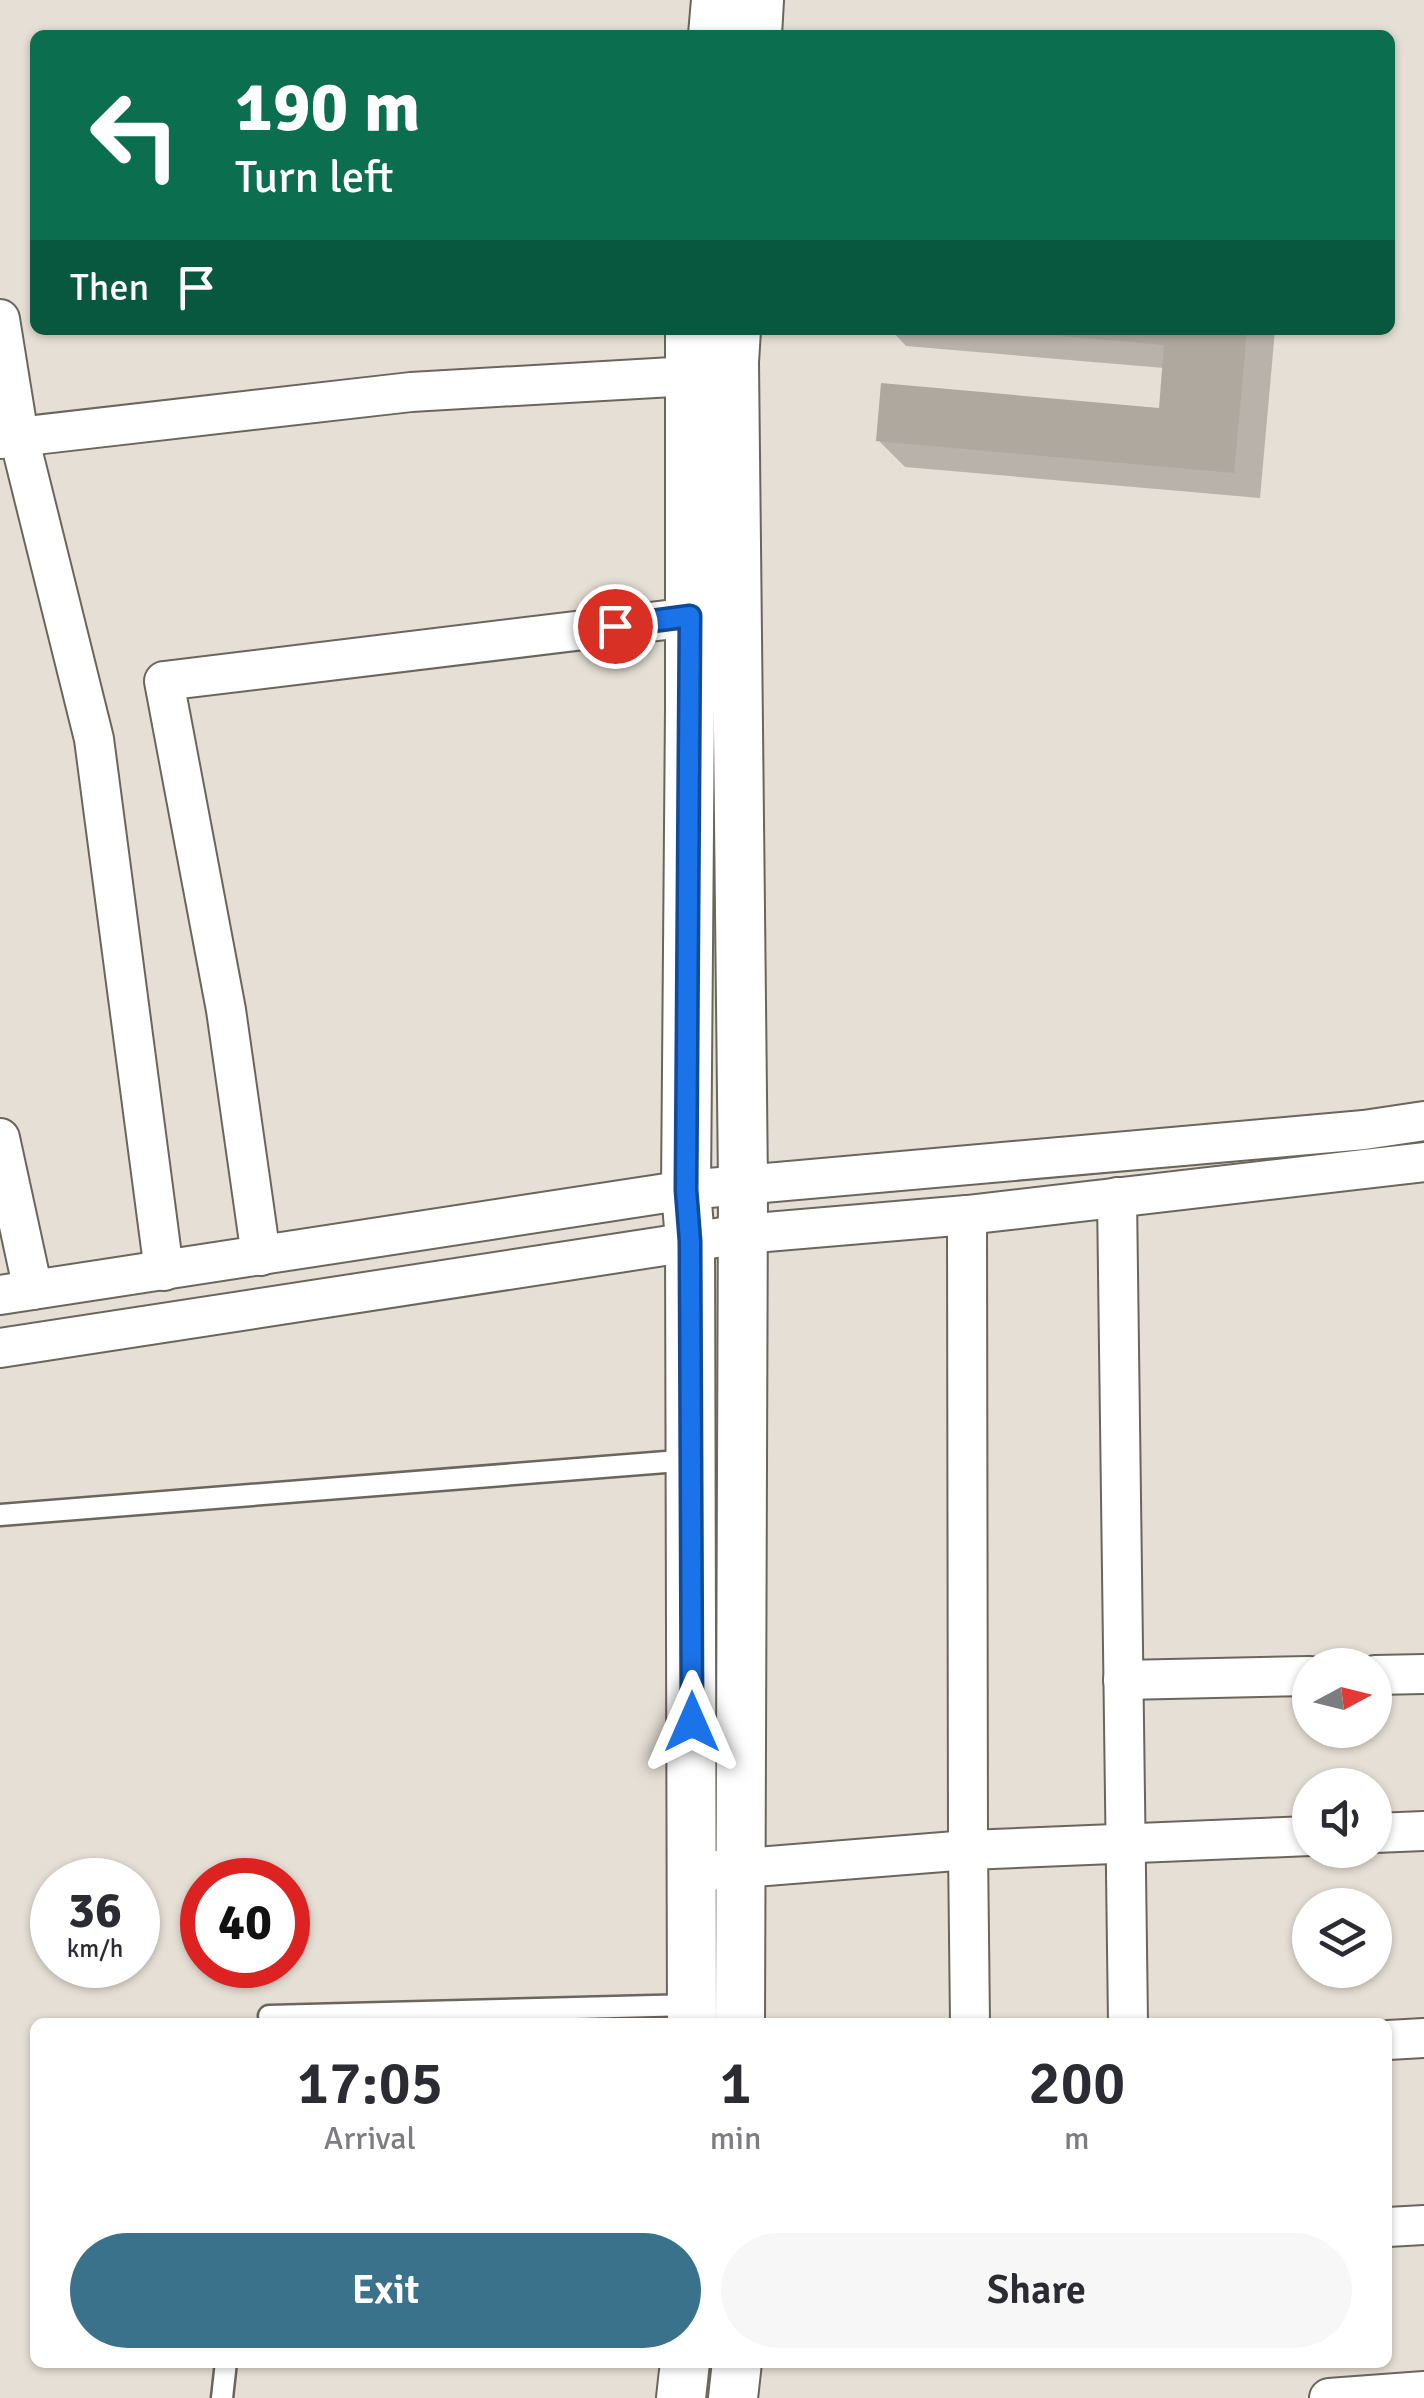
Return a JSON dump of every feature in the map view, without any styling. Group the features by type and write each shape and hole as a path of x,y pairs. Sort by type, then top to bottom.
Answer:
{"street":[{"path":"713,30 716,0"},
{"path":"757,30 760,0"},
{"path":"0,319 10,438 94,739 164,1270"},
{"path":"736,335 743,1186 740,2018"},
{"path":"10,438 411,392 690,353 686,1190 690,1241 692,2014"},
{"path":"261,1256 226,1010 164,681 690,616"},
{"path":"0,1138 16,1293 686,1190 1364,1130 1424,1121"},
{"path":"0,1348 742,1234 967,1215 1424,1162"},
{"path":"1117,1197 1128,2018"},
{"path":"967,1215 970,2018"},
{"path":"1392,1675 1424,1674"},
{"path":"1123,1680 1292,1676"},
{"path":"1392,1832 1424,1831"},
{"path":"694,1872 968,1850 1292,1837"},
{"path":"1392,2040 1424,2038"},
{"path":"1392,2228 1424,2225"},
{"path":"681,2398 684,2368"},
{"path":"733,2398 736,2368"},
{"path":"1329,2398 1424,2391"}],"lane":[{"path":"0,1515 691,1460"},
{"path":"269,2016 692,2014"},
{"path":"222,2398 225,2368"}],"building":[{"path":"1051,335 1247,335 1234,473 876,441 881,383 1159,408 1164,345"}],"route":[{"path":"615,626 690,616 686,1190 690,1241 692,1722"}]}
